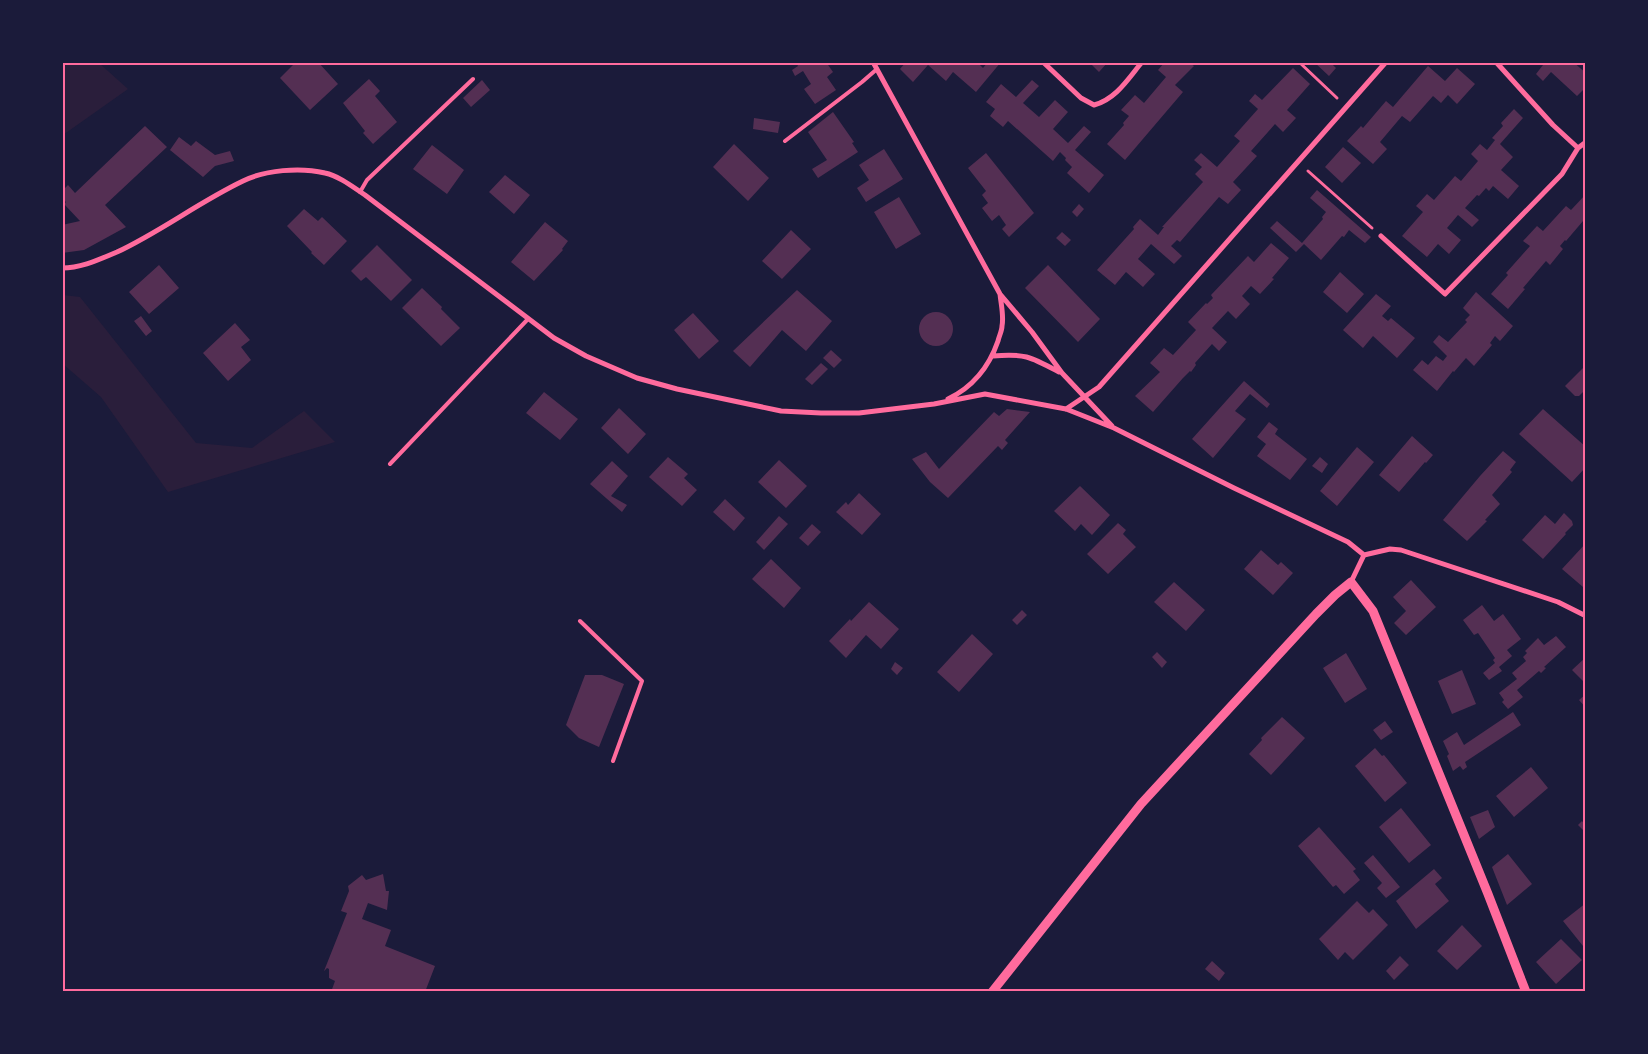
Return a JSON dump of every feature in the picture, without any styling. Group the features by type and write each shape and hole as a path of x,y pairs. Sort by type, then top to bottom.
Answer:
{"street":[{"path":"874,62 1000,294 1032,332 1062,373 1114,428"},
{"path":"1043,62 1081,98 1094,105 1103,103 1112,97 1142,62"},
{"path":"1066,409 1100,387 1386,62"},
{"path":"1496,62 1553,125 1578,148"},
{"path":"1381,236 1445,294 1562,174 1578,148 1586,142"},
{"path":"62,268 92,263 128,247 244,180 272,172 295,170 325,173 360,192 554,338 586,356 637,378 781,411 859,413 934,404 985,394 1066,409 1114,428 1348,542 1364,555"},
{"path":"934,404 959,394 972,384 993,356 1002,326 1000,294"},
{"path":"993,356 1016,354 1034,358 1062,373"},
{"path":"1364,555 1390,549 1401,550 1558,602 1586,616"},
{"path":"992,992 1141,804 1316,614 1335,594 1351,582 1364,555"},
{"path":"1351,582 1373,611 1526,992"}],"lane":[{"path":"785,141 877,69"},
{"path":"360,192 368,180 473,79"},
{"path":"390,464 528,319"},
{"path":"580,621 642,681 613,762"}],"path":[{"path":"1299,62 1346,107"},
{"path":"1298,162 1381,236"}],"shaded area":[{"path":"63,62 99,63 128,89 63,135"},
{"path":"63,295 80,297 196,443 252,448 304,411 335,442 168,492 101,397 63,364"}],"building":[{"path":"296,62 318,62 338,84 310,110 280,78"},
{"path":"796,62 826,62 833,72 827,77 836,90 815,104 804,89 811,84 803,71 795,76 792,70 798,66"},
{"path":"906,62 977,62 983,68 988,62 1001,62 976,92 953,72 946,81 928,65 913,82 900,69"},
{"path":"1089,62 1108,62 1099,72"},
{"path":"1165,62 1193,62 1191,64 1194,66 1175,85 1183,92 1125,160 1107,144 1124,125 1123,123 1129,116 1121,110 1135,95 1144,103 1166,77 1158,70"},
{"path":"1314,62 1330,62 1336,68 1329,76"},
{"path":"1540,62 1573,62 1586,73 1586,87 1577,96 1551,72 1543,81 1536,74 1543,65"},
{"path":"1428,66 1445,81 1457,68 1475,84 1457,104 1448,95 1441,103 1433,96 1410,122 1402,116 1380,142 1387,149 1373,164 1347,141 1361,126 1363,128 1386,101 1393,107"},
{"path":"1293,68 1310,84 1287,110 1296,118 1283,132 1275,124 1251,151 1257,156 1233,182 1241,190 1228,204 1219,197 1180,242 1177,240 1171,246 1182,256 1174,264 1151,244 1138,259 1155,274 1143,287 1126,272 1115,285 1097,270 1134,229 1133,227 1140,219 1158,235 1164,227 1162,227 1203,182 1195,174 1202,167 1194,160 1201,153 1217,167 1240,141 1234,136 1258,109 1249,101 1255,94 1262,100"},
{"path":"369,79 380,91 375,96 397,122 373,144 363,133 365,131 343,103"},
{"path":"482,80 490,90 471,107 463,98"},
{"path":"1032,80 1039,86 1023,103 1039,117 1055,100 1068,112 1053,129 1068,143 1084,126 1091,132 1075,150 1104,175 1089,193 1067,173 1072,167 1060,152 1053,161 1008,121 1003,127 990,116 995,109 986,102 1001,84 1016,97"},
{"path":"1514,109 1523,118 1500,144 1513,157 1501,170 1519,186 1508,199 1493,186 1489,191 1486,188 1465,208 1479,220 1472,227 1458,215 1447,228 1461,240 1449,254 1438,244 1427,257 1402,236 1423,212 1416,206 1427,194 1434,200 1455,176 1461,181 1478,161 1471,154 1480,144 1487,150 1495,140 1492,138 1503,126 1501,123"},
{"path":"833,112 854,142 852,143 858,152 818,178 812,169 827,160 808,132"},
{"path":"754,118 780,122 778,133 753,129"},
{"path":"145,126 167,147 105,205 126,227 84,250 62,253 62,225 80,221 64,204 66,202 62,199 62,191 68,185 75,193"},
{"path":"179,137 191,146 196,141 215,155 230,151 234,161 215,166 203,177 170,150"},
{"path":"734,144 769,178 748,201 713,167"},
{"path":"432,145 464,170 447,194 413,169"},
{"path":"1343,147 1361,163 1342,183 1325,167"},
{"path":"884,149 903,179 866,202 857,188 869,180 859,165"},
{"path":"986,153 1034,213 1009,237 1002,229 1006,225 999,215 992,221 982,208 988,203 982,195 986,191 968,168"},
{"path":"505,175 530,195 514,214 489,192"},
{"path":"1317,190 1371,237 1365,243 1349,230 1321,260 1304,244 1296,252 1270,228 1277,221 1302,243 1323,219 1322,217 1326,212 1310,198"},
{"path":"1586,194 1586,223 1583,221 1565,240 1560,246 1563,249 1550,265 1546,261 1508,309 1491,294 1508,275 1506,273 1530,246 1523,241 1537,226 1543,231 1566,206 1571,210"},
{"path":"899,197 921,234 896,249 874,212"},
{"path":"1079,204 1084,209 1077,217 1072,212"},
{"path":"304,209 318,221 322,217 347,241 324,265 287,226"},
{"path":"545,222 568,241 563,250 534,281 511,262"},
{"path":"791,230 811,249 782,279 762,261"},
{"path":"1062,232 1071,240 1065,246 1056,238"},
{"path":"1271,243 1289,258 1260,294 1251,286 1242,296 1250,304 1236,319 1228,311 1212,328 1227,342 1219,351 1212,344 1195,363 1196,365 1191,372 1183,378 1153,412 1135,396 1160,372 1150,363 1164,348 1173,355 1196,330 1188,322 1213,298 1211,295 1248,256 1254,262"},
{"path":"377,245 412,280 391,301 366,277 361,281 351,271"},
{"path":"159,265 179,288 149,314 129,292"},
{"path":"1048,265 1100,319 1078,342 1025,288"},
{"path":"1340,272 1364,294 1347,313 1323,292"},
{"path":"422,288 460,328 441,346 402,308"},
{"path":"797,290 832,321 806,351 782,330 750,367 733,351"},
{"path":"1476,292 1513,326 1500,341 1495,336 1490,343 1492,345 1474,366 1466,358 1437,391 1413,370 1422,360 1428,365 1436,356 1443,361 1447,356 1433,342 1439,335 1448,342 1467,322 1465,320 1470,315 1463,308"},
{"path":"1376,294 1391,306 1382,316 1388,321 1391,318 1415,338 1397,358 1373,336 1363,348 1343,330"},
{"path":"936,312 948,317 953,329 948,341 936,346 924,341 919,329 924,317"},
{"path":"693,313 719,341 699,359 674,330"},
{"path":"141,316 152,331 146,336 134,321"},
{"path":"235,323 250,340 241,347 251,360 228,381 203,353"},
{"path":"831,350 842,360 834,368 823,358"},
{"path":"821,363 828,369 812,385 805,379"},
{"path":"1586,365 1586,389 1579,396 1575,396 1565,386"},
{"path":"1244,381 1270,404 1267,408 1250,394 1235,411 1246,419 1213,458 1192,439"},
{"path":"544,392 578,419 560,440 526,413"},
{"path":"619,408 646,434 628,454 601,428"},
{"path":"1007,409 1030,412 1005,440 1008,443 1002,450 998,446 948,498 930,482 912,459 926,452 939,469 994,412 999,416"},
{"path":"1543,409 1586,447 1586,467 1572,482 1519,434"},
{"path":"1269,422 1278,429 1275,434 1307,459 1290,480 1257,456 1266,444 1257,437"},
{"path":"1412,436 1433,455 1399,492 1379,475"},
{"path":"1357,447 1374,462 1337,506 1320,491"},
{"path":"1503,451 1516,462 1510,470 1512,472 1492,495 1500,504 1485,520 1487,521 1467,541 1443,520"},
{"path":"668,457 688,474 684,478 697,490 682,506 649,477"},
{"path":"1320,457 1328,464 1322,473 1312,466"},
{"path":"779,460 807,486 786,508 758,482"},
{"path":"612,461 628,476 611,496 627,505 622,512 590,484"},
{"path":"1080,486 1110,515 1092,535 1081,524 1075,531 1054,511"},
{"path":"859,493 881,514 862,535 836,512 846,502 848,505"},
{"path":"725,499 745,518 734,531 713,512"},
{"path":"1564,513 1572,521 1573,525 1543,559 1522,540 1545,515 1555,524"},
{"path":"779,516 788,524 764,550 756,542"},
{"path":"1118,523 1126,530 1123,534 1136,547 1108,574 1087,554"},
{"path":"812,524 821,532 808,546 799,538"},
{"path":"1586,543 1586,584 1583,587 1562,569"},
{"path":"1261,550 1278,565 1281,562 1293,573 1273,595 1244,569"},
{"path":"771,559 801,588 784,608 752,579"},
{"path":"1411,580 1436,607 1406,635 1394,623 1406,611 1393,597"},
{"path":"1174,582 1205,610 1186,631 1154,602"},
{"path":"869,602 899,629 881,649 866,635 846,658 829,641"},
{"path":"1482,605 1494,621 1503,614 1521,639 1507,650 1512,656 1499,667 1502,671 1489,680 1483,673 1495,663 1493,660 1495,658 1478,633 1474,635 1463,620"},
{"path":"1022,610 1027,615 1017,625 1012,620"},
{"path":"972,634 993,654 959,692 937,672"},
{"path":"1556,636 1566,647 1544,667 1546,668 1541,673 1539,671 1517,690 1523,697 1508,709 1502,702 1504,700 1499,693 1517,679 1512,673 1526,661 1523,657 1527,653 1525,651 1538,638 1544,645"},
{"path":"1157,652 1167,662 1162,668 1152,657"},
{"path":"1346,653 1367,689 1345,703 1323,668"},
{"path":"1586,657 1586,684 1572,670"},
{"path":"895,662 903,668 897,675 891,669"},
{"path":"1462,670 1476,704 1452,714 1438,681"},
{"path":"585,675 602,675 624,684 599,747 579,738 566,725"},
{"path":"1586,694 1586,708 1579,700"},
{"path":"1513,712 1521,725 1465,762 1467,767 1463,770 1460,766 1453,771 1447,756 1449,754 1443,741 1457,732 1464,745"},
{"path":"1282,717 1305,738 1271,775 1249,754 1262,740 1261,738"},
{"path":"1385,721 1393,732 1381,740 1373,730"},
{"path":"1375,748 1382,756 1384,755 1407,783 1385,802 1355,766"},
{"path":"1531,767 1548,788 1514,817 1496,796"},
{"path":"1401,808 1431,845 1409,863 1379,827"},
{"path":"1488,810 1495,827 1479,839 1470,817"},
{"path":"1582,821 1584,824 1586,822 1586,833 1578,825"},
{"path":"1319,827 1356,869 1353,871 1360,880 1344,894 1336,885 1333,887 1298,846"},
{"path":"1508,854 1532,884 1507,905 1492,867"},
{"path":"1373,855 1400,887 1386,898 1377,888 1382,883 1364,863"},
{"path":"1434,869 1442,878 1435,884 1449,901 1416,929 1396,901"},
{"path":"383,874 386,891 389,891 387,910 368,903 362,919 391,930 385,946 435,966 425,992 331,992 335,981 329,978 329,969 327,968 324,971 347,913 341,911 349,891 348,886 362,875 366,880"},
{"path":"1357,901 1369,913 1373,909 1388,925 1353,960 1345,952 1338,960 1319,939"},
{"path":"1586,903 1586,944 1583,946 1563,921"},
{"path":"1462,925 1482,946 1457,970 1437,951"},
{"path":"1561,939 1582,960 1556,984 1536,962"},
{"path":"1400,956 1409,965 1394,980 1386,971"},
{"path":"1212,961 1225,973 1219,981 1205,969"}]}
